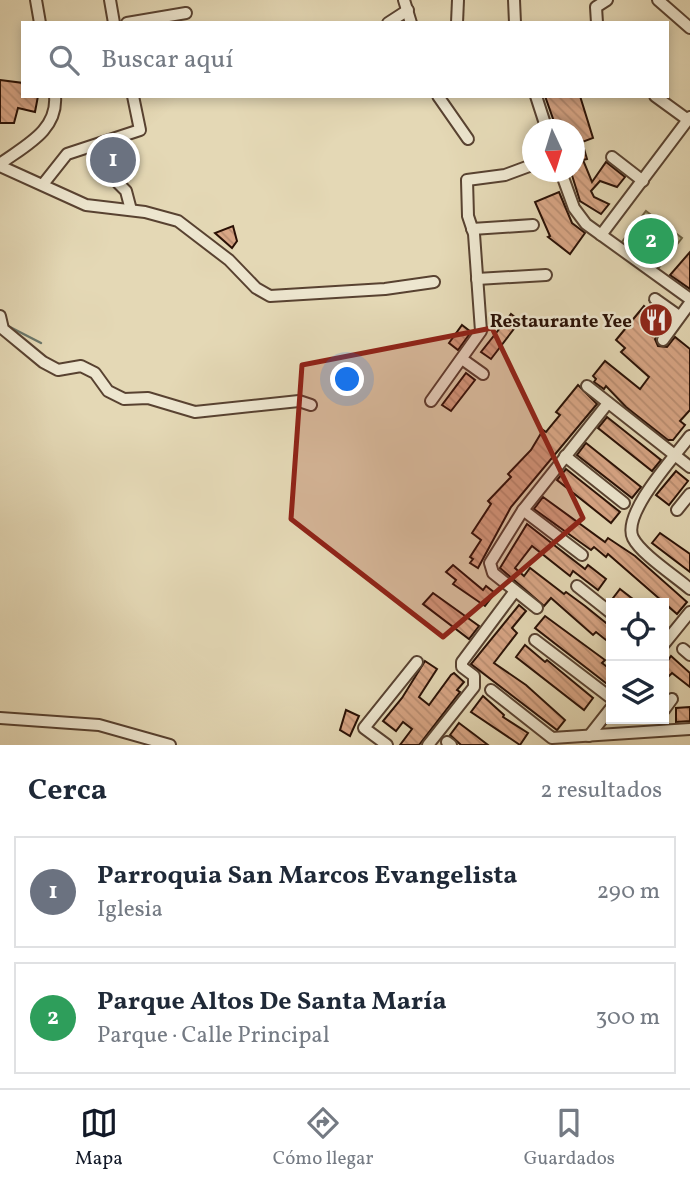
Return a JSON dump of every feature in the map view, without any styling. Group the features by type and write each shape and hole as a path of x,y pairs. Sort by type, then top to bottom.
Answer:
{"street":[{"path":"36,0 40,21"},
{"path":"110,0 114,21"},
{"path":"457,21 458,0"},
{"path":"514,0 515,21"},
{"path":"597,21 596,7 607,0"},
{"path":"658,0 688,19"},
{"path":"390,21 406,5"},
{"path":"139,21 187,13"},
{"path":"55,98 54,114 47,129 0,165 86,205 131,210 178,221 229,260 256,288 270,296 385,289 435,282"},
{"path":"44,184 67,154 140,130 133,98"},
{"path":"439,98 468,139"},
{"path":"537,98 543,119"},
{"path":"601,235 689,118 658,98"},
{"path":"612,157 643,181"},
{"path":"431,401 481,331 472,229 468,216 467,180 500,176 522,169"},
{"path":"565,182 574,208 586,224 690,301 663,340"},
{"path":"118,183 126,191 131,210"},
{"path":"472,229 533,225"},
{"path":"477,279 546,275"},
{"path":"655,299 679,316"},
{"path":"0,316 3,329 43,362 58,370 81,366 95,373 108,391 124,399 148,398 195,412 299,401 311,405"},
{"path":"462,359 483,374"},
{"path":"587,386 690,467"},
{"path":"537,608 494,573 490,563 523,510 608,403"},
{"path":"690,436 641,501 631,526 632,537 640,547 690,589"},
{"path":"565,456 624,503"},
{"path":"677,510 690,494"},
{"path":"523,510 582,555"},
{"path":"577,586 606,610"},
{"path":"428,745 474,687 474,676 462,667 462,662 515,591"},
{"path":"669,638 690,611"},
{"path":"535,640 606,694"},
{"path":"387,745 364,728 417,662"},
{"path":"491,690 549,741 690,729"},
{"path":"669,703 672,699"},
{"path":"589,736 606,714"},
{"path":"0,718 99,725 170,745"},
{"path":"639,745 642,732 651,724"},
{"path":"597,725 613,734"}],"highlighted area":[{"path":"492,328 583,518 443,637 291,519 302,365"}],"green space":[{"path":"646,211 682,238 657,270 621,243"}],"building":[{"path":"0,80 21,83 21,98 38,98 35,112 18,108 14,123 0,123"},
{"path":"546,98 581,98 593,138 585,141 585,119 553,119"},
{"path":"122,144 129,179 119,175 111,179 104,172 99,152"},
{"path":"606,162 625,177 617,187 600,181 591,191 594,197 609,204 601,214 580,201 574,182 585,182 585,165 592,182"},
{"path":"559,192 572,223 585,233 570,254 548,237 550,236 535,202"},
{"path":"233,226 237,241 232,248 215,233"},
{"path":"690,252 690,289 670,275"},
{"path":"644,306 666,323 655,339 658,346 667,347 675,337 690,349 690,410 680,421 685,425 673,440 668,440 626,407 606,386 604,389 594,382 596,379 593,376 605,361 640,389 649,377 621,352 625,348 616,340"},
{"path":"511,314 520,321 491,359 481,352"},
{"path":"462,325 471,332 458,350 449,343"},
{"path":"466,373 475,380 451,411 442,405"},
{"path":"578,385 597,404 511,507 478,568 470,563 473,559 470,557 481,540 472,533 491,504 488,501 511,477 508,474 531,450 543,430 546,432 560,415 556,412"},
{"path":"607,417 661,460 652,471 598,428"},
{"path":"586,443 641,487 632,498 577,455"},
{"path":"566,469 620,512 611,523 557,480"},
{"path":"676,471 688,481 669,505 656,495"},
{"path":"543,497 605,542 608,538 635,556 687,602 677,614 669,607 669,598 659,598 608,554 606,557 594,547 591,550 534,509"},
{"path":"527,524 585,569 588,565 606,579 598,590 573,571 570,576 532,546 515,568 524,576 530,568 585,606 606,623 606,640 596,632 593,635 551,598 544,606 500,568"},
{"path":"660,533 690,554 690,572 652,543"},
{"path":"453,565 483,590 486,586 495,593 485,606 453,584 456,580 446,572"},
{"path":"620,589 632,598 613,598"},
{"path":"433,593 479,626 469,639 423,604"},
{"path":"519,605 526,611 512,628 517,633 494,663 526,685 565,720 557,730 471,664"},
{"path":"545,616 605,660 602,663 606,666 606,683 535,628"},
{"path":"525,645 593,698 584,710 516,657"},
{"path":"671,656 690,673 690,687 672,673 669,676"},
{"path":"425,661 437,669 419,697 429,705 454,673 464,682 457,690 460,692 419,745 400,745 412,729 403,722 396,731 383,721 402,698"},
{"path":"483,696 504,715 503,717 528,733 520,745 471,712"},
{"path":"690,707 690,721 676,722 676,708"},
{"path":"346,710 359,716 350,736 340,730"},
{"path":"459,723 488,745 461,745 450,735"}],"waterway":[{"path":"8,326 41,343"}],"place":[{"name":"Parroquia San Marcos Evangelista","path":"113,160"},
{"name":"Parque Altos De Santa María","path":"651,241"},
{"name":"Restaurante Yee","path":"656,320"}]}
